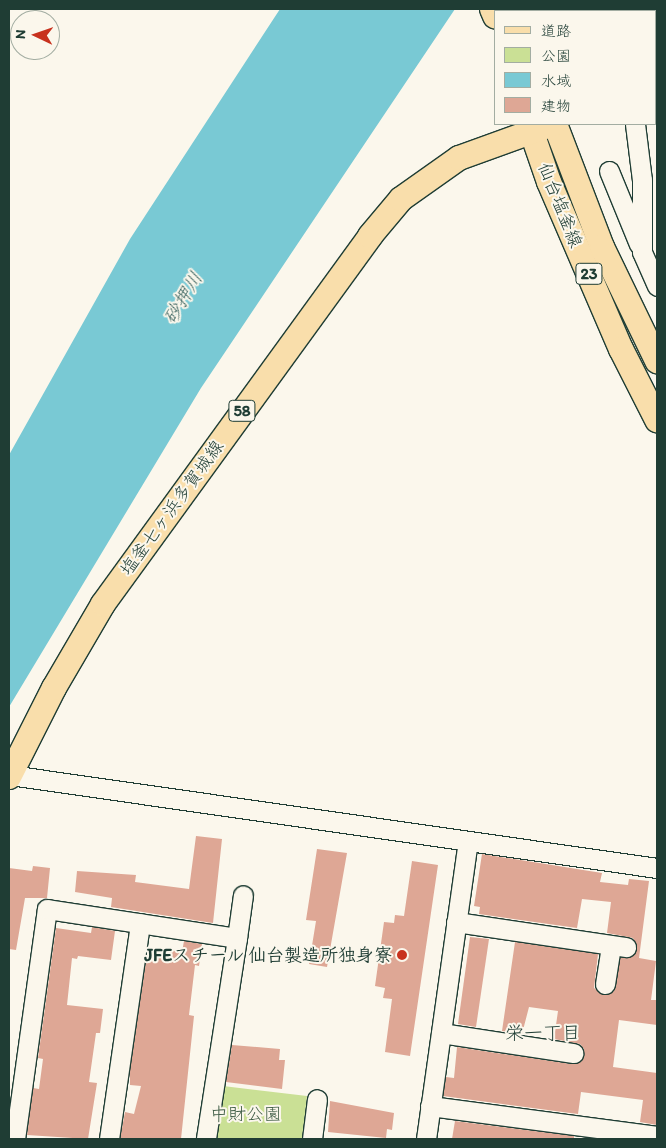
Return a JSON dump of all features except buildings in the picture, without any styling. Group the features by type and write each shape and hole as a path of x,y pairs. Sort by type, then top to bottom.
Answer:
{"main road":[{"name":"仙台塩釜線","path":"542,125 657,361"},
{"name":"仙台塩釜線","path":"542,125 549,182 621,349 657,420"},
{"name":"塩釜七ヶ浜多賀城線","path":"9,776 54,688 103,604 370,236 401,199 428,177 459,158 542,125"}],"street":[{"path":"635,125 642,180 642,252"},
{"path":"608,171 657,286"},
{"path":"9,776 657,868"},
{"path":"426,1139 468,842"},
{"path":"206,1139 243,895"},
{"path":"12,1139 48,909 237,938"},
{"path":"456,922 618,946 606,984"},
{"path":"109,1139 140,923"},
{"path":"441,1033 573,1053"},
{"path":"312,1139 317,1099"},
{"path":"430,1106 657,1136"}],"green space":[{"name":"中財公園","path":"223,1086 307,1096 302,1139 216,1139"}],"water":[{"name":"砂押川","path":"280,9 455,9 201,388 9,707 9,455 130,239"}],"place":[{"name":"JFEスチール 仙台製造所独身寮","path":"402,955"}],"district":[{"name":"栄一丁目","path":"543,1033"}]}
